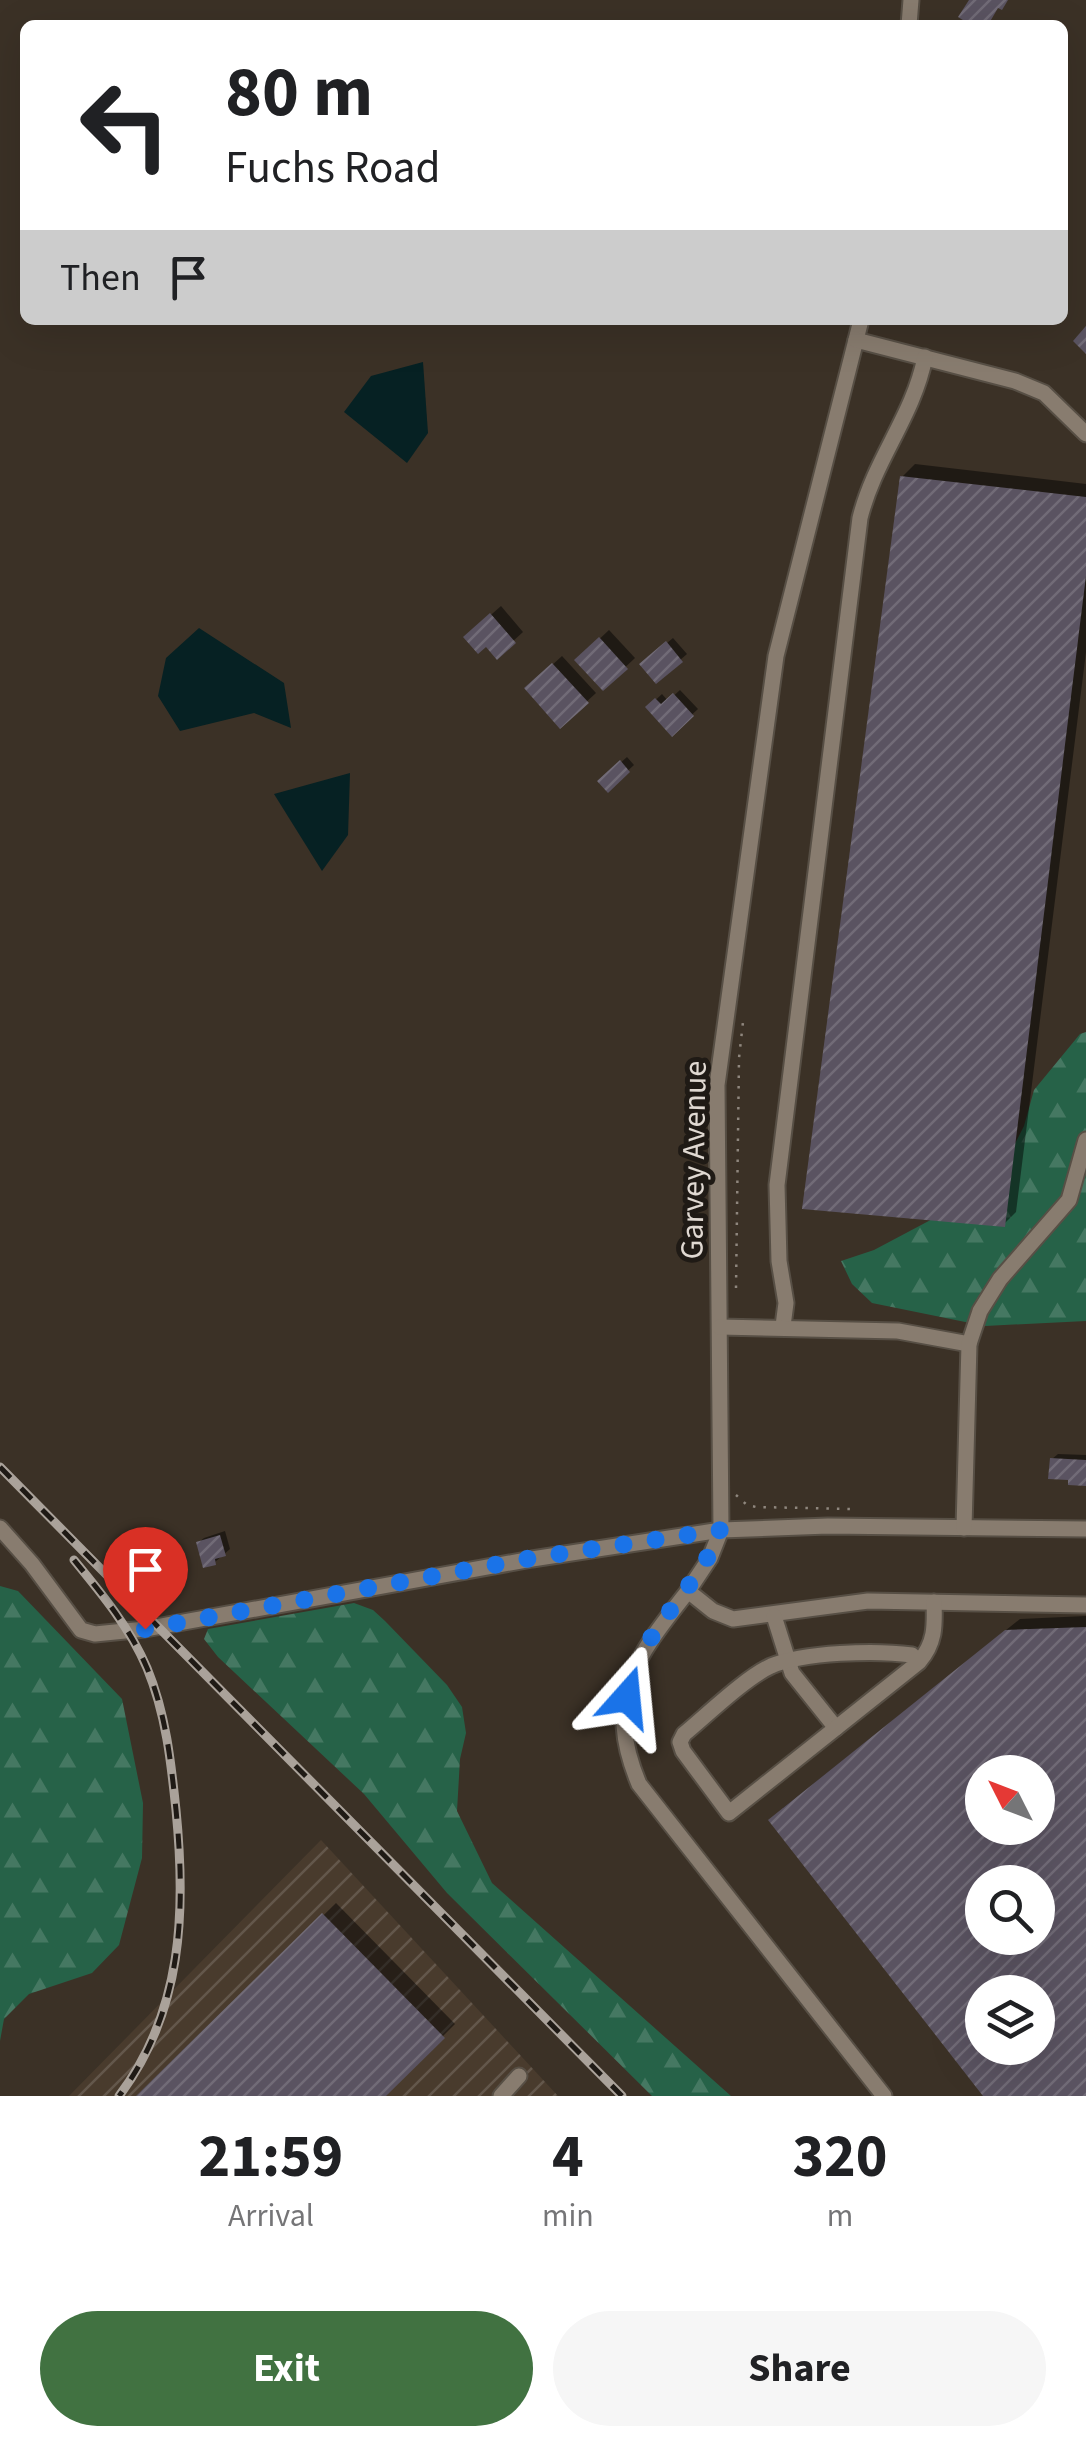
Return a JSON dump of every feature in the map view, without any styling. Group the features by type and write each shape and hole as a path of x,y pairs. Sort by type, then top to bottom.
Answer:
{"street":[{"name":"Garvey Avenue","path":"721,1530 717,1085 776,656 860,325"},
{"path":"856,340 1015,380 1044,394 1086,434"},
{"path":"783,1326 786,1303 779,1261 776,1185 860,518 868,484 916,392 925,357"},
{"path":"964,1528 970,1344 980,1311 1000,1279 1070,1200 1086,1140"},
{"path":"720,1326 898,1331 970,1344"},
{"path":"0,1528 32,1564 74,1624 94,1634 145,1629 532,1558 721,1530 828,1526 1086,1529"},
{"path":"721,1530 710,1558 644,1648 630,1676 624,1718 626,1754 639,1784 884,2096"},
{"path":"688,1591 713,1611 733,1620 868,1602 1086,1605"},
{"path":"919,1662 912,1654 883,1651 773,1665 684,1734 680,1742 683,1751 729,1812 919,1662 930,1649 934,1634 934,1602"},
{"path":"774,1616 787,1663 836,1728"},
{"path":"501,2096 519,2076"}],"shaded area":[{"path":"321,1840 558,2096 69,2096"}],"green space":[{"path":"1086,1032 1086,1321 985,1326 872,1303 852,1284 841,1261 874,1250 957,1206 1002,1169 1024,1126 1034,1090 1080,1034"},
{"path":"0,1586 18,1591 122,1699 143,1803 142,1858 119,1945 92,1973 29,1994 4,2019 0,2041"},
{"path":"354,1603 373,1610 385,1621 447,1685 462,1707 466,1733 457,1811 492,1883 731,2096 652,2096 447,1893 364,1794 218,1657 204,1639 208,1629"}],"water":[{"path":"423,362 428,433 407,463 344,412 371,376"},
{"path":"199,628 284,683 291,728 254,713 180,731 158,696 166,658"},
{"path":"350,773 348,835 322,871 274,794"}],"building":[{"path":"969,0 1008,0 991,20 958,17"},
{"path":"1086,326 1086,354 1073,341"},
{"path":"900,476 1086,497 1086,576 1005,1227 802,1209"},
{"path":"490,613 516,643 497,660 486,647 478,654 463,637"},
{"path":"599,637 628,669 603,691 574,660"},
{"path":"666,641 683,662 656,684 639,664"},
{"path":"552,663 589,703 560,729 524,688"},
{"path":"673,693 694,716 672,737 645,707 655,698 661,704"},
{"path":"620,760 630,772 608,793 597,781"},
{"path":"1050,1458 1086,1460 1086,1486 1048,1479"},
{"path":"220,1535 226,1556 215,1559 216,1565 203,1568 196,1542"},
{"path":"1086,1627 1086,2096 983,2096 768,1820 1005,1630"},
{"path":"322,1913 445,2038 386,2096 136,2096"}],"railway":[{"path":"0,1467 622,2096"},
{"path":"74,1560 124,1625 147,1668 163,1720 176,1810 179,1922 168,1995 140,2063 119,2096"}],"route":[{"path":"145,1629 532,1558 721,1530 710,1558 644,1648 630,1676 627,1697"}]}
